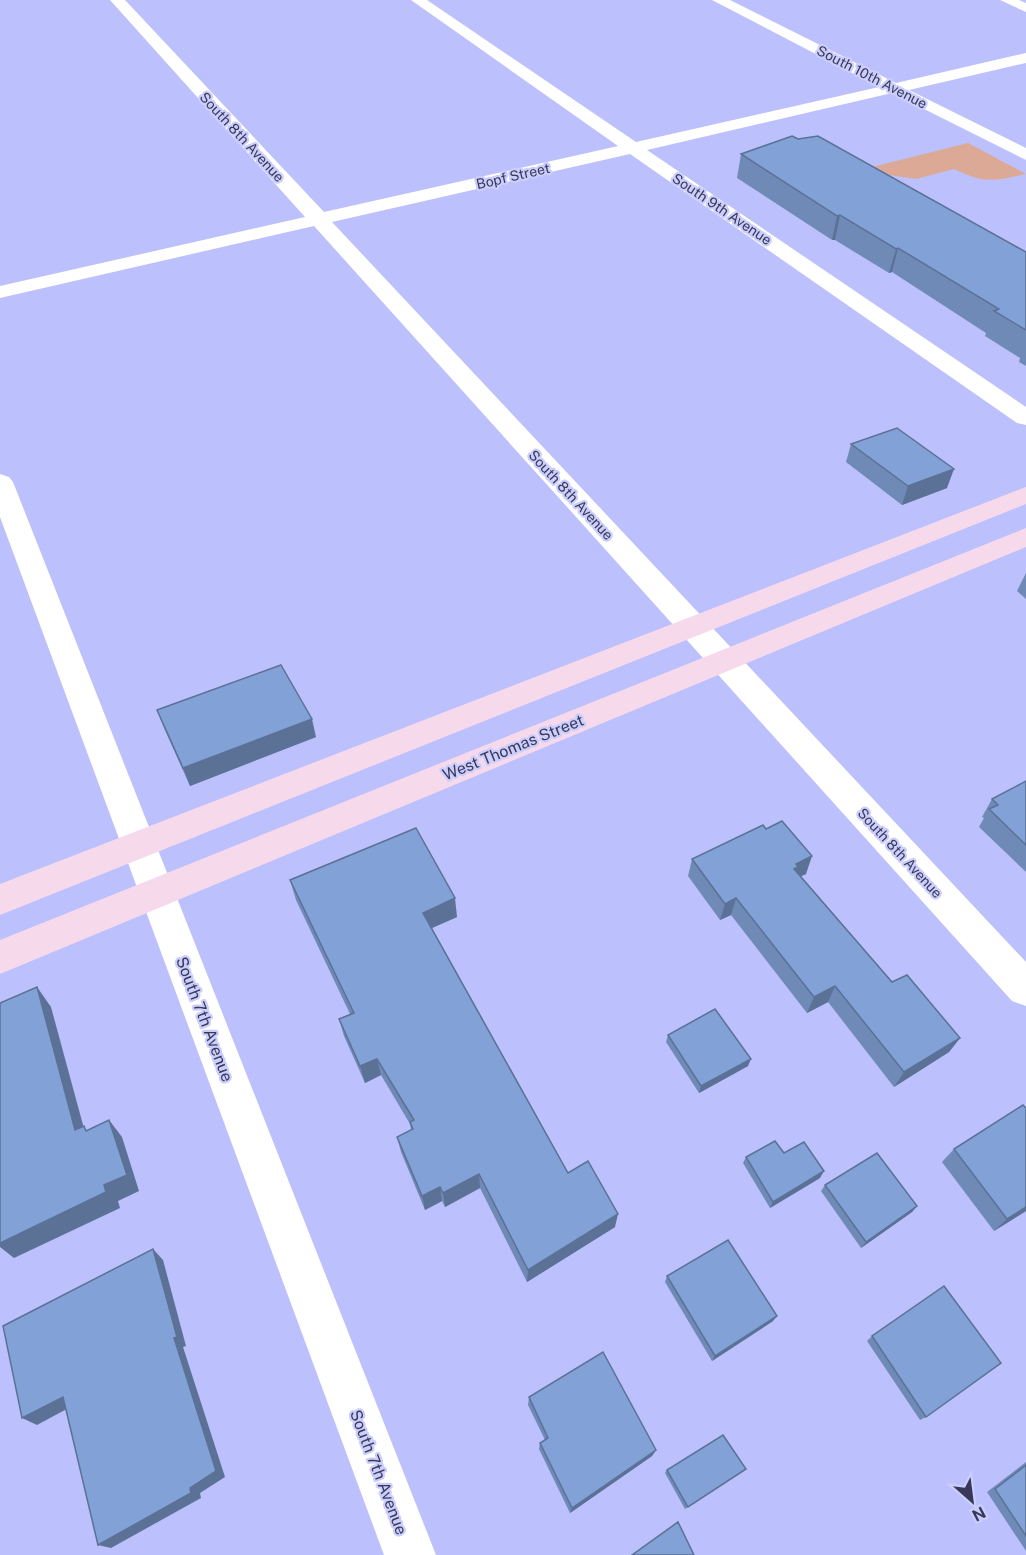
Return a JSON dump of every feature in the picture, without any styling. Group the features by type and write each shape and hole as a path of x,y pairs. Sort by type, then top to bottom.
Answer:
{"main road":[{"path":"0,900 1026,495"},
{"name":"West Thomas Street","path":"0,957 1026,537"}],"street":[{"name":"South 8th Avenue","path":"117,0 1026,989"},
{"name":"South 9th Avenue","path":"418,0 1026,418"},
{"name":"South 10th Avenue","path":"718,0 1026,155"},
{"path":"1007,0 1026,8"},
{"name":"Bopf Street","path":"0,292 1026,58"},
{"name":"South 7th Avenue","path":"0,482 410,1555"}],"shaded area":[{"path":"968,143 1026,174 989,180 954,169 916,179 869,172 864,169"}],"building":[{"path":"792,136 798,139 818,136 1026,252 1026,330 994,311 999,309 898,248 896,249 840,215 837,216 741,154"},
{"path":"897,428 954,469 908,486 851,444"},
{"path":"281,665 312,719 183,768 157,710"},
{"path":"1026,781 1026,845 989,809 998,805 992,799"},
{"path":"782,821 812,856 796,864 798,867 794,869 892,982 907,975 960,1038 904,1072 835,986 814,997 736,898 725,904 692,859 763,825 766,829"},
{"path":"416,828 455,898 423,913 568,1173 588,1161 618,1214 528,1270 479,1174 443,1193 440,1187 422,1196 397,1137 413,1129 410,1122 414,1120 377,1059 360,1066 339,1019 354,1013 290,880"},
{"path":"37,987 75,1130 84,1126 86,1131 109,1120 127,1175 104,1185 106,1192 0,1243 0,1003"},
{"path":"715,1009 751,1059 701,1086 668,1035"},
{"path":"1023,1105 1026,1108 1026,1207 1007,1219 954,1149"},
{"path":"775,1141 784,1153 804,1142 824,1171 773,1202 746,1157"},
{"path":"877,1153 917,1206 866,1242 825,1185"},
{"path":"728,1240 777,1316 715,1356 667,1276"},
{"path":"153,1249 177,1337 174,1338 216,1471 190,1488 191,1493 98,1545 63,1397 22,1418 3,1326"},
{"path":"944,1286 1001,1363 926,1417 872,1336"},
{"path":"603,1352 656,1450 572,1508 540,1443 548,1438 529,1397"},
{"path":"723,1435 746,1469 688,1507 667,1470"},
{"path":"1026,1465 1026,1536 995,1489"},
{"path":"678,1522 694,1555 632,1555"}]}
